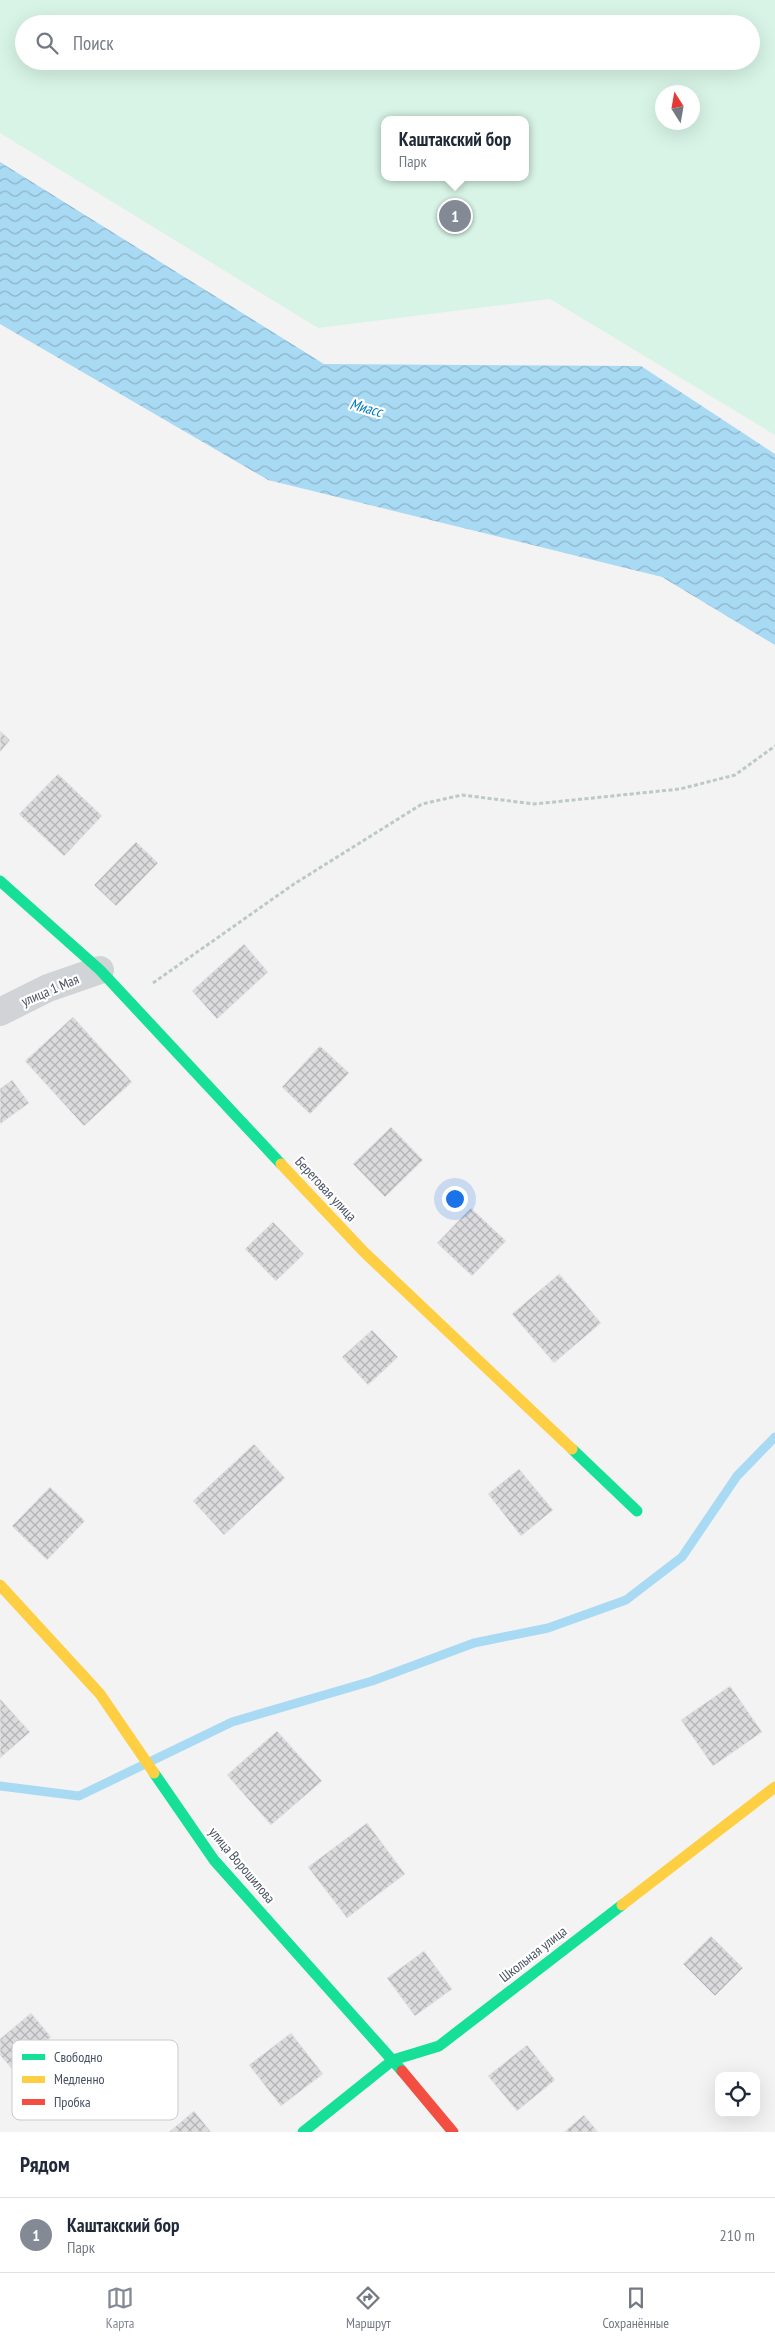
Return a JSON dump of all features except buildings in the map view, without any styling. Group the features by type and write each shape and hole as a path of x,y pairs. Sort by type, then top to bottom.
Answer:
{"street":[{"name":"Береговая улица","path":"0,881 100,970 364,1252 637,1511"},
{"name":"улица 1 Мая","path":"0,1012 48,988 100,970"},
{"name":"улица Ворошилова","path":"0,1585 100,1694 214,1860 393,2060 453,2132"},
{"name":"Школьная улица","path":"303,2132 393,2060 439,2046 775,1788"}],"path":[{"path":"126,997 157,980 294,884 422,804 462,795 534,804 680,789 735,775 775,746"}],"green space":[{"path":"0,0 775,0 775,435 550,299 318,328 0,133"}],"water":[{"name":"Миасс","path":"0,162 324,364 641,366 775,454 775,645 662,577 268,480 0,324"}],"waterway":[{"path":"0,1786 79,1796 232,1722 372,1681 474,1643 548,1628 626,1600 682,1557 737,1476 775,1437"}],"traffic: fast":[{"path":"0,881 100,970 281,1164"},
{"path":"572,1449 637,1511"},
{"path":"154,1773 214,1860 402,2071"},
{"path":"303,2132 393,2060 439,2046 622,1905"}],"traffic: slow":[{"path":"281,1164 364,1252 572,1449"},
{"path":"0,1585 100,1694 154,1773"},
{"path":"622,1905 775,1787"}],"traffic: jam":[{"path":"402,2071 453,2132"}],"place":[{"name":"Каштакский бор","path":"455,216"}]}
